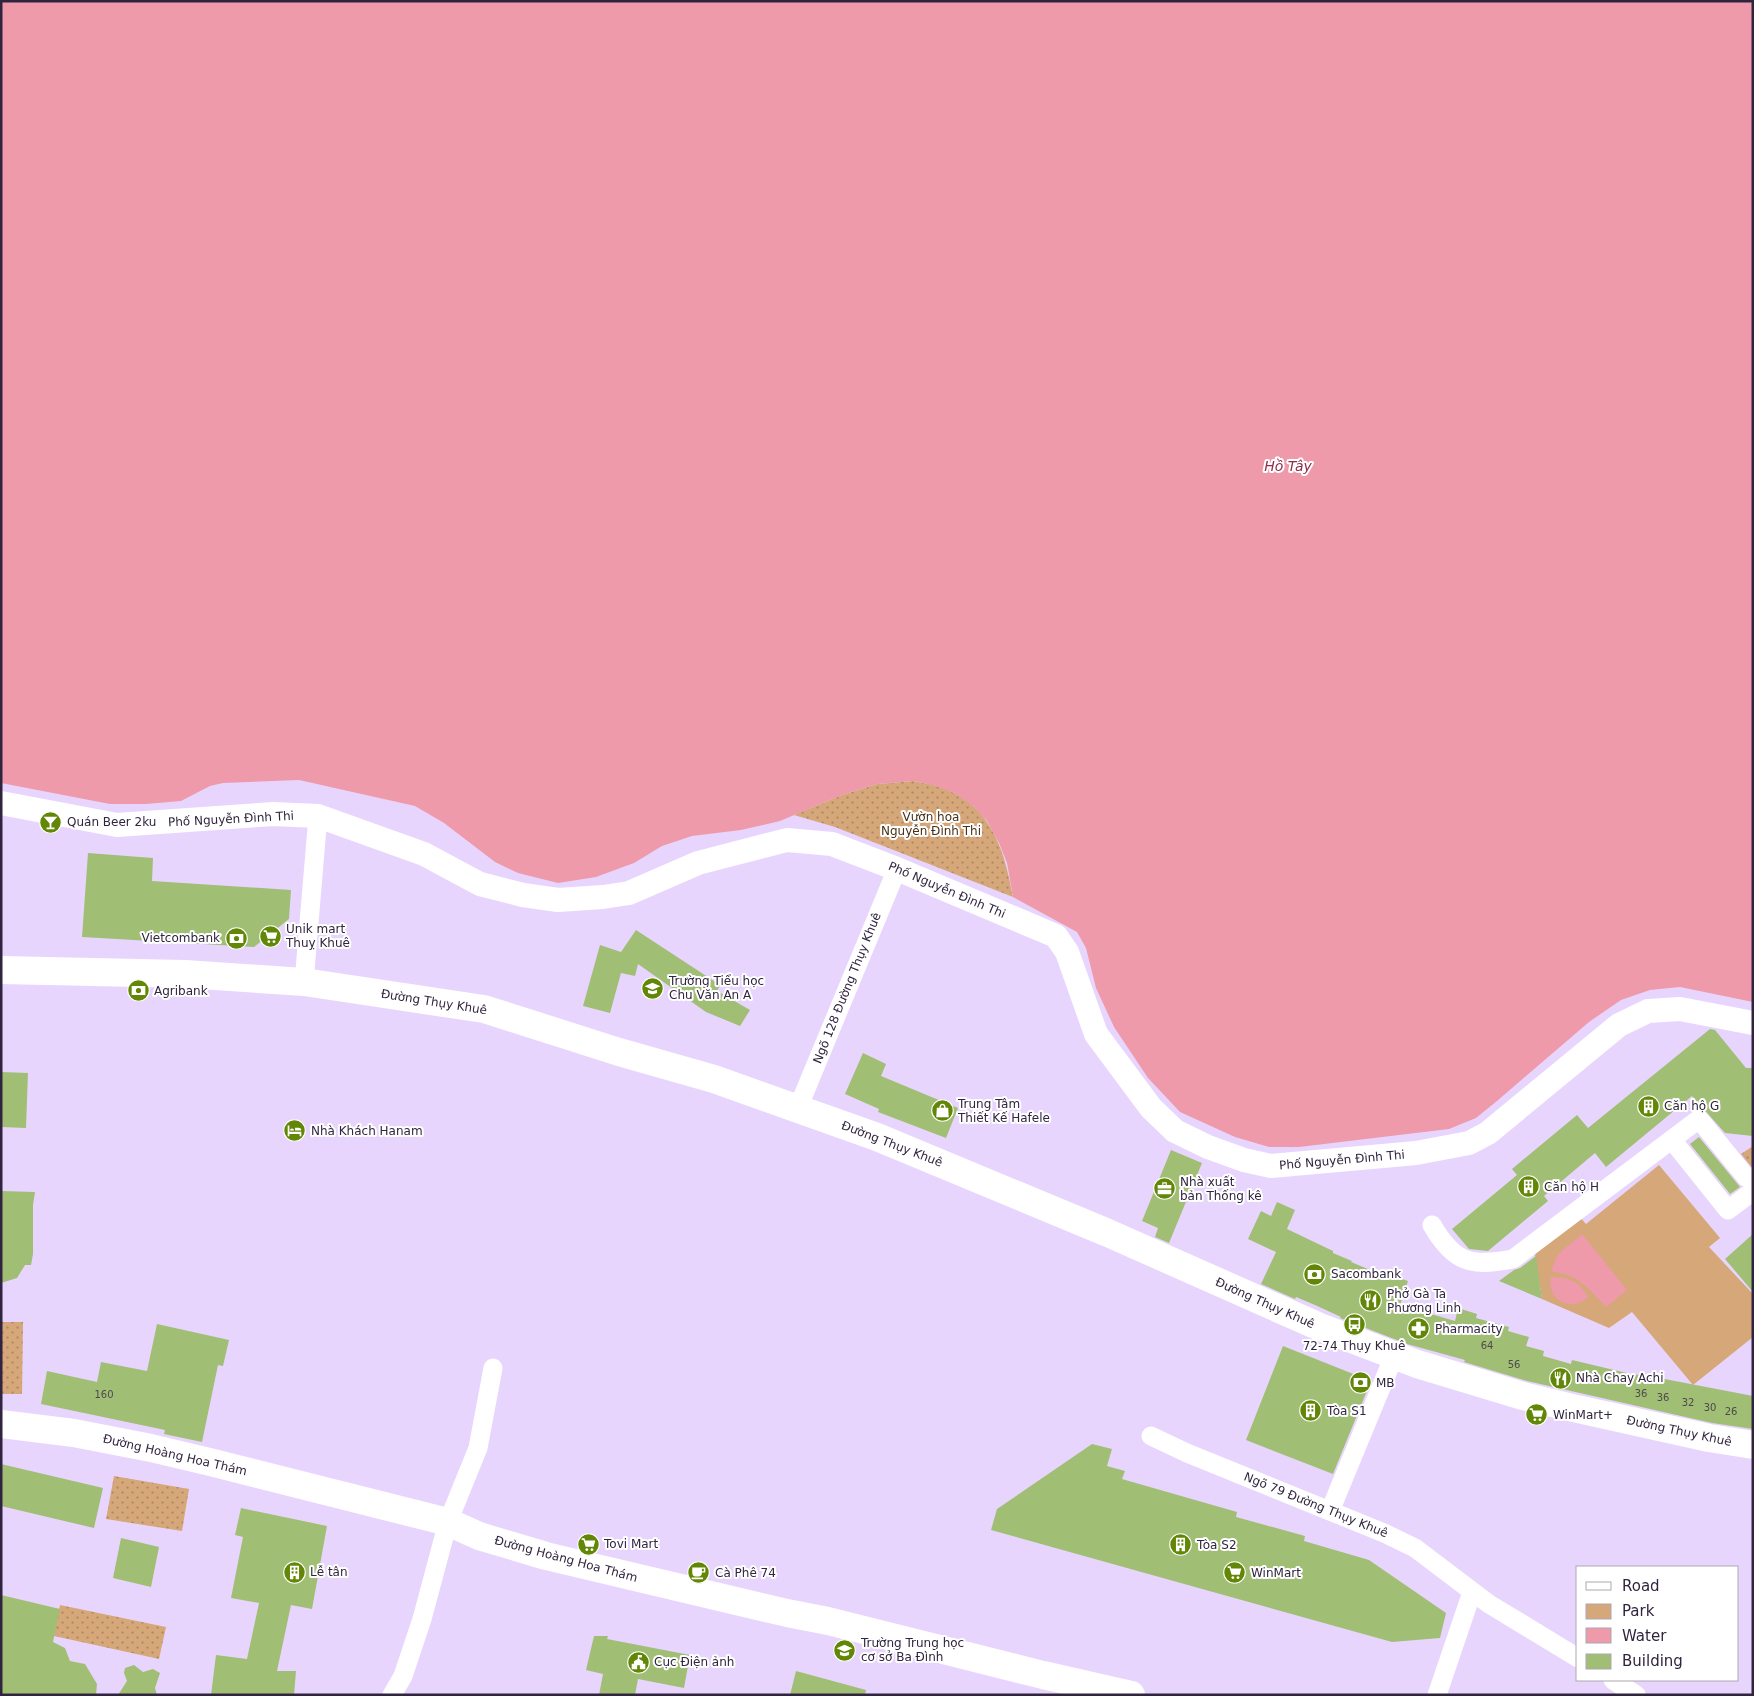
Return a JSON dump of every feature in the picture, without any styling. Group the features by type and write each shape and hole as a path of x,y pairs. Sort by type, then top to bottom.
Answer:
{"main road":[{"name":"Đường Thụy Khuê","path":"1,970 185,974 304,982 484,1009 619,1052 714,1079 876,1137 1108,1233 1320,1327 1394,1356 1523,1396 1701,1437 1753,1445"},
{"name":"Đường Hoàng Hoa Thám","path":"1,1424 74,1433 214,1463 448,1522 478,1536 546,1556 828,1621 1131,1695"}],"street":[{"name":"Phố Nguyễn Đình Thi","path":"1,803 117,825 273,814 318,816 424,854 480,884 558,900 604,897 629,893 698,864 787,840 832,844 897,869 1056,936 1067,952 1096,1034 1151,1108 1176,1131 1200,1143 1244,1160 1271,1166 1416,1153 1469,1143 1488,1133 1619,1026 1648,1011 1680,1009 1753,1023"},
{"path":"304,982 318,816"},
{"name":"Ngõ 128 Đường Thụy Khuê","path":"798,1108 897,869"},
{"path":"1432,1225 1443,1244 1462,1259 1489,1264 1513,1259 1699,1119 1746,1177 1753,1177"},
{"path":"1672,1140 1728,1210 1753,1191"},
{"path":"1330,1511 1394,1356"},
{"path":"392,1695 403,1676 422,1619 448,1522 478,1448 493,1368"},
{"name":"Ngõ 79 Đường Thụy Khuê","path":"1151,1436 1187,1453 1384,1532 1415,1548 1445,1569 1472,1592 1576,1657"},
{"path":"1437,1695 1472,1592"},
{"path":"1615,1681 1636,1695"}],"green space":[{"name":"Vườn hoa Nguyễn Đình Thi","path":"914,781 933,785 954,793 970,803 982,815 999,844 1013,897 835,827 794,815 842,795 877,784"},
{"path":"1753,1146 1753,1169 1741,1154"},
{"path":"1659,1165 1720,1238 1709,1247 1753,1294 1753,1337 1693,1385 1632,1312 1609,1328 1542,1299 1535,1254 1579,1216 1586,1224"},
{"path":"1,1322 23,1322 22,1394 1,1394"},
{"path":"114,1476 189,1489 182,1531 106,1519"},
{"path":"60,1605 166,1627 159,1659 54,1636"}],"water":[{"name":"Hồ Tây","path":"1,1 1753,1 1753,1002 1680,987 1650,990 1621,1000 1589,1022 1476,1118 1449,1129 1299,1147 1269,1147 1235,1137 1180,1112 1148,1078 1114,1027 1096,988 1086,948 1077,932 1013,897 1007,863 987,821 973,806 954,793 936,786 914,781 877,784 842,795 780,821 741,830 692,836 662,846 634,863 596,877 558,883 518,873 495,862 444,823 415,806 299,780 223,783 210,786 181,801 146,804 110,804 1,783"},
{"path":"1582,1234 1627,1290 1606,1307 1588,1288 1576,1279 1551,1271 1558,1254"},
{"path":"1551,1277 1573,1281 1581,1287 1588,1297 1574,1304 1561,1302 1552,1292 1550,1285"}],"building":[{"path":"88,853 153,858 152,881 291,890 289,919 254,947 82,937"},
{"path":"636,930 720,985 717,991 750,1010 740,1026 706,1012 638,964 635,976 621,973 610,1013 583,1006 600,945 621,952"},
{"path":"1710,1029 1715,1030 1746,1068 1753,1068 1753,1136 1725,1133 1692,1096 1606,1167 1595,1153 1544,1196 1548,1201 1488,1251 1469,1249 1452,1229 1517,1175 1512,1169 1577,1115 1588,1128"},
{"path":"863,1053 886,1064 881,1076 958,1108 946,1138 878,1112 879,1109 845,1094"},
{"path":"1,1072 28,1073 26,1128 1,1127"},
{"path":"1699,1137 1740,1187 1730,1194 1690,1144"},
{"path":"1171,1150 1202,1163 1169,1243 1155,1237 1158,1228 1142,1221"},
{"path":"1,1191 35,1192 31,1265 25,1265 17,1278 1,1283"},
{"path":"1277,1202 1295,1210 1287,1229 1333,1251 1333,1253 1351,1262 1392,1279 1393,1276 1408,1281 1400,1305 1455,1321 1458,1308 1477,1314 1476,1318 1509,1327 1508,1331 1529,1337 1526,1346 1544,1351 1543,1356 1571,1364 1572,1360 1631,1374 1753,1396 1753,1429 1712,1423 1527,1381 1464,1362 1465,1360 1407,1344 1261,1284 1276,1252 1248,1239 1261,1211 1271,1216"},
{"path":"1753,1234 1753,1292 1725,1259"},
{"path":"1536,1256 1542,1299 1499,1281 1520,1268"},
{"path":"157,1324 229,1340 223,1366 218,1365 202,1442 164,1434 165,1430 41,1404 47,1371 97,1382 101,1362 147,1371"},
{"name":"Tòa S1","path":"1283,1346 1371,1381 1333,1474 1246,1440"},
{"name":"Tòa S2","path":"1092,1444 1112,1449 1107,1466 1125,1471 1122,1479 1237,1512 1236,1517 1305,1536 1304,1541 1369,1560 1446,1613 1440,1638 1392,1642 991,1530 997,1509"},
{"path":"1,1464 103,1488 94,1528 1,1506"},
{"path":"241,1508 327,1526 312,1609 291,1605 277,1671 296,1671 294,1695 211,1695 216,1655 247,1659 259,1603 231,1598 243,1537 235,1535"},
{"path":"121,1538 159,1547 151,1587 113,1578"},
{"path":"1,1595 60,1609 53,1642 65,1648 70,1661 85,1664 97,1684 96,1695 1,1695"},
{"name":"Cục Điện ảnh","path":"594,1636 608,1636 607,1639 690,1655 684,1688 638,1679 635,1695 599,1695 603,1674 586,1670"},
{"path":"134,1665 143,1672 153,1669 160,1673 155,1688 157,1695 118,1695 127,1681 124,1673 125,1668"},
{"path":"796,1671 866,1690 865,1695 790,1695"}],"place":[{"name":"Quán Beer 2ku","path":"51,822"},
{"name":"Unik mart Thuỵ Khuê","path":"270,936"},
{"name":"Vietcombank","path":"236,938"},
{"name":"Trường Tiểu học Chu Văn An A","path":"653,988"},
{"name":"Agribank","path":"138,991"},
{"name":"Căn hộ G","path":"1648,1106"},
{"name":"Trung Tâm Thiết Kế Hafele","path":"942,1111"},
{"name":"Nhà Khách Hanam","path":"295,1131"},
{"name":"Căn hộ H","path":"1528,1187"},
{"name":"Nhà xuất bản Thống kê","path":"1164,1189"},
{"name":"Sacombank","path":"1315,1274"},
{"name":"Phở Gà Ta Phương Linh","path":"1371,1301"},
{"name":"72-74 Thụy Khuê","path":"1354,1325"},
{"name":"Pharmacity","path":"1419,1329"},
{"name":"Nhà Chay Achi","path":"1560,1378"},
{"name":"MB","path":"1360,1383"},
{"name":"Tòa S1","path":"1311,1411"},
{"name":"WinMart+","path":"1537,1415"},
{"name":"Tovi Mart","path":"588,1544"},
{"name":"Tòa S2","path":"1181,1545"},
{"name":"Lễ tân","path":"294,1572"},
{"name":"Cà Phê 74","path":"699,1573"},
{"name":"WinMart","path":"1235,1573"},
{"name":"Trường Trung học cơ sở Ba Đình","path":"845,1650"},
{"name":"Cục Điện ảnh","path":"638,1662"}]}
